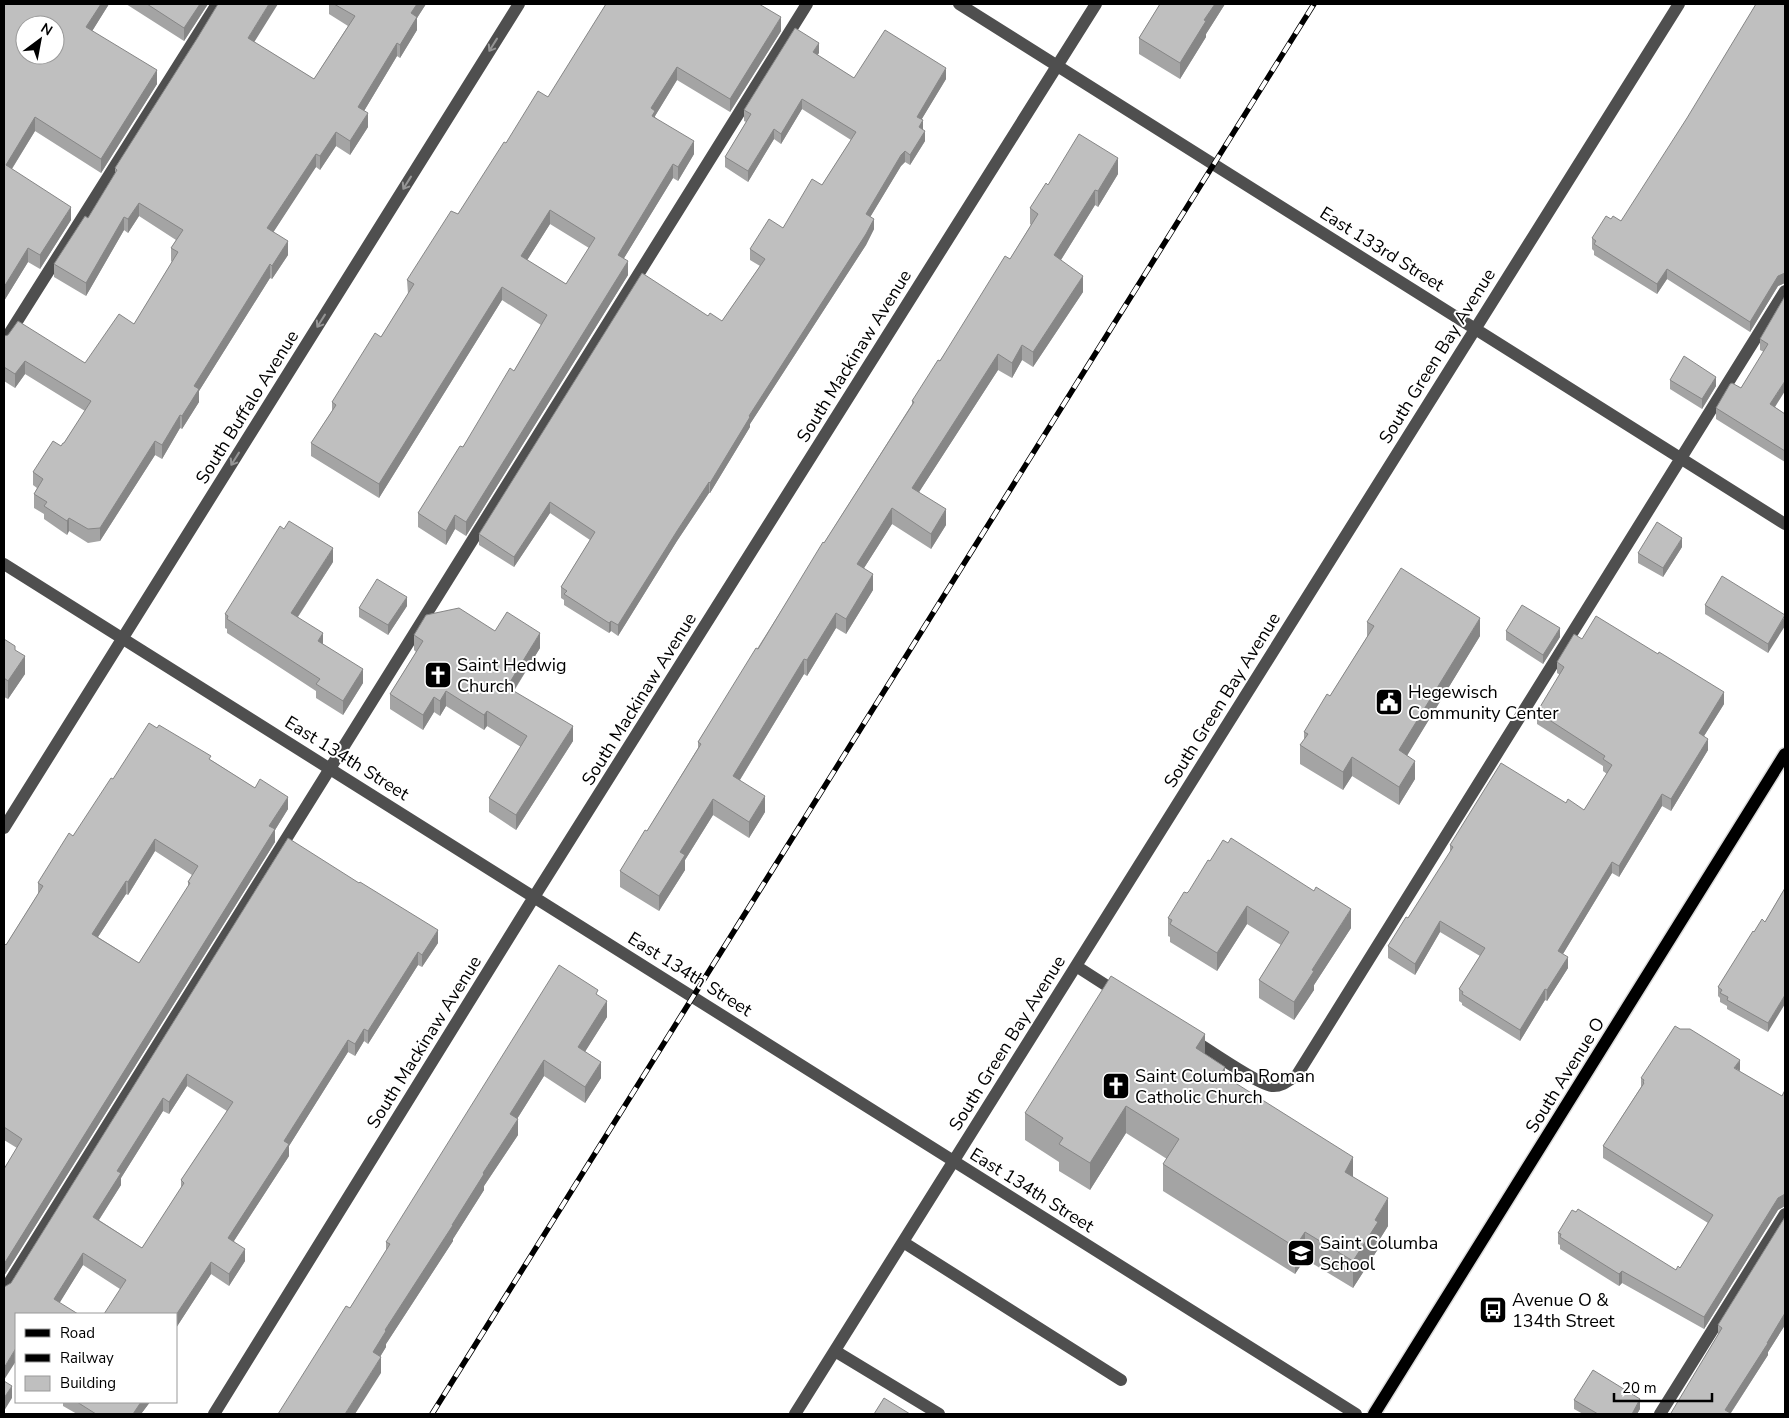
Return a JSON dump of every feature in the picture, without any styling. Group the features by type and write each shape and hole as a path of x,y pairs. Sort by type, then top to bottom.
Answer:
{"main road":[{"name":"South Avenue O","path":"1374,1414 1785,754"}],"street":[{"path":"4,342 217,4"},
{"name":"South Buffalo Avenue","path":"4,828 519,4"},
{"path":"4,1291 808,4"},
{"name":"East 133rd Street","path":"959,4 1785,524"},
{"name":"South Mackinaw Avenue","path":"214,1414 534,897 1096,4"},
{"name":"South Green Bay Avenue","path":"795,1414 1679,4"},
{"path":"1181,1032 1254,1078 1272,1086 1284,1084 1297,1075 1785,291"},
{"name":"East 134th Street","path":"4,564 1356,1414"},
{"path":"1076,966 1132,1002"},
{"path":"1660,1414 1785,1214"},
{"path":"903,1242 1121,1380"},
{"path":"835,1351 939,1414"}],"building":[{"path":"4,4 101,4 86,27 157,70 101,159 35,117 6,165 71,207 40,255 28,248 4,287"},
{"path":"147,4 200,4 184,28"},
{"path":"218,4 269,4 248,38 314,79 355,16 334,4 417,4 411,13 417,17 400,45 397,43 358,107 368,113 350,141 336,132 320,156 316,154 267,228 288,241 272,266 270,264 194,386 199,389 182,416 180,415 162,445 155,441 100,528 88,529 69,518 67,521 44,506 47,502 34,494 43,479 33,472 53,441 61,446 64,443 91,401 25,361 15,374 4,367 4,336 8,335 18,321 85,363 119,314 134,324 178,252 171,248 183,230 139,203 128,219 124,217 86,283 54,264 85,216 88,218 117,170 115,168"},
{"path":"606,4 759,4 781,17 730,99 677,67 651,108 655,111 652,116 694,141 678,167 673,164 618,255 628,261 466,522 455,515 446,531 418,513 460,446 463,447 510,368 514,371 547,315 502,287 379,484 311,443 336,405 332,402 375,333 381,337 414,284 407,280 451,211 458,214 504,142 506,143 538,91 548,97","holes":["550,210 595,238 566,284 521,256"]},
{"path":"1160,4 1215,4 1180,63 1139,38"},
{"path":"1756,4 1785,4 1785,273 1778,276 1750,322 1667,269 1657,284 1594,244 1596,241 1592,238 1606,216 1611,219 1613,216 1621,221 1687,118"},
{"path":"795,28 819,43 813,52 854,78 885,30 946,68 917,117 923,120 919,127 925,131 910,155 905,151 901,155 866,214 874,219 866,234 749,416 710,483 677,531 618,625 611,621 609,623 564,594 567,591 561,587 595,532 550,502 514,557 479,534 642,273 708,316 710,313 722,321 765,259 750,249 769,219 783,228 812,179 822,185 856,132 802,99 781,134 774,129 748,171 725,157 751,114 744,110"},
{"path":"1079,134 1118,158 1098,191 1095,190 1054,255 1083,276 1033,352 1022,345 1012,363 998,354 912,488 946,509 931,534 892,508 857,564 873,574 846,619 836,613 807,660 804,659 733,776 765,796 749,822 713,799 680,852 685,855 659,896 620,871 701,744 698,742 756,648 758,649 823,542 914,402 912,401 938,360 940,361 1005,256 1010,259 1038,214 1030,208 1046,183 1048,185"},
{"path":"1785,296 1785,381 1770,404 1785,414 1785,451 1716,408 1730,384 1732,383 1741,388 1768,344 1760,339"},
{"path":"1684,356 1716,377 1702,399 1670,380"},
{"path":"289,521 333,548 291,613 323,633 318,641 363,669 343,701 316,684 320,679 227,619 228,616 225,614 280,526 284,529"},
{"path":"1657,522 1682,538 1663,568 1638,553"},
{"name":"Hegewisch Community Center","path":"1401,568 1480,618 1399,750 1415,761 1399,787 1352,757 1343,772 1300,745 1308,734 1304,732 1327,694 1330,696 1374,626 1367,622"},
{"path":"1722,576 1785,615 1768,644 1705,605"},
{"path":"377,579 407,597 388,625 359,608"},
{"path":"1522,605 1560,628 1543,655 1506,631"},
{"path":"459,608 495,631 507,612 540,633 507,687 573,726 516,815 489,798 527,736 487,711 484,715 446,691 440,701 434,697 423,715 390,694 423,641 414,635 426,615"},
{"path":"1596,616 1724,692 1699,733 1708,739 1671,799 1662,794 1619,866 1612,862 1558,951 1568,957 1547,990 1545,989 1520,1030 1462,994 1463,992 1459,989 1485,948 1440,921 1415,964 1388,946 1453,847 1450,845 1501,763 1566,803 1568,799 1584,810 1612,765 1603,759 1605,756 1537,712 1564,667 1557,662 1574,634 1582,639"},
{"path":"4,639 15,646 15,650 25,656 8,681 4,678"},
{"path":"149,723 157,728 159,725 211,756 209,759 255,788 260,779 288,797 269,826 275,829 4,1264 4,1169 22,1139 4,1127 4,943 6,945 43,886 38,883 69,833 73,836 111,778 113,779","holes":["155,839 198,866 188,882 190,883 139,963 92,934"]},
{"path":"288,838 438,930 422,955 418,952 368,1031 364,1029 355,1044 348,1040 284,1141 289,1144 228,1238 245,1249 229,1274 211,1262 177,1313 105,1313 126,1280 83,1253 54,1299 76,1313 15,1313 15,1350 4,1368 4,1287 11,1283","holes":["187,1074 233,1102 181,1180 184,1183 142,1248 93,1217 121,1173 117,1171 163,1098 169,1102"]},
{"path":"1231,838 1314,891 1316,887 1351,909 1294,1002 1259,980 1289,932 1247,906 1217,953 1170,924 1172,920 1168,918 1184,892 1187,893 1189,891 1223,840 1228,843"},
{"path":"1785,888 1785,995 1768,1023 1727,1000 1728,997 1720,993 1722,990 1718,987 1753,931 1762,919 1765,922"},
{"path":"559,965 598,990 596,994 607,1001 578,1047 601,1062 585,1087 544,1060 510,1114 518,1119 483,1173 453,1225 385,1330 373,1352 381,1357 345,1414 278,1414 346,1306 350,1308 390,1244 386,1242"},
{"path":"1111,976 1205,1034 1196,1048 1225,1067 1221,1074 1353,1157 1345,1172 1388,1198 1375,1220 1378,1222 1353,1261 1305,1232 1295,1247 1163,1164 1179,1139 1126,1106 1090,1163 1059,1144 1063,1138 1025,1113"},
{"path":"1675,1026 1680,1029 1690,1029 1740,1060 1734,1068 1782,1096 1785,1090 1785,1194 1778,1198 1704,1317 1622,1271 1619,1274 1560,1237 1561,1234 1558,1233 1572,1210 1576,1212 1578,1209 1676,1270 1678,1266 1680,1268 1713,1215 1603,1146 1644,1083 1644,1080 1641,1078"},
{"path":"1785,1217 1785,1313 1725,1410 1732,1414 1671,1413 1722,1328 1718,1325"},
{"path":"1593,1370 1640,1399 1632,1414 1598,1414 1574,1400"},
{"path":"4,1381 12,1386 4,1398"},
{"path":"884,1398 910,1414 874,1414"},
{"path":"79,1403 140,1403 133,1414 96,1414"}],"railway":[{"path":"432,1414 1314,4"}],"place":[{"name":"Saint Hedwig Church","path":"438,675"},
{"name":"Hegewisch Community Center","path":"1389,702"},
{"name":"Saint Columba Roman Catholic Church","path":"1116,1086"},
{"name":"Saint Columba School","path":"1301,1253"},
{"name":"Avenue O & 134th Street","path":"1493,1310"}]}
